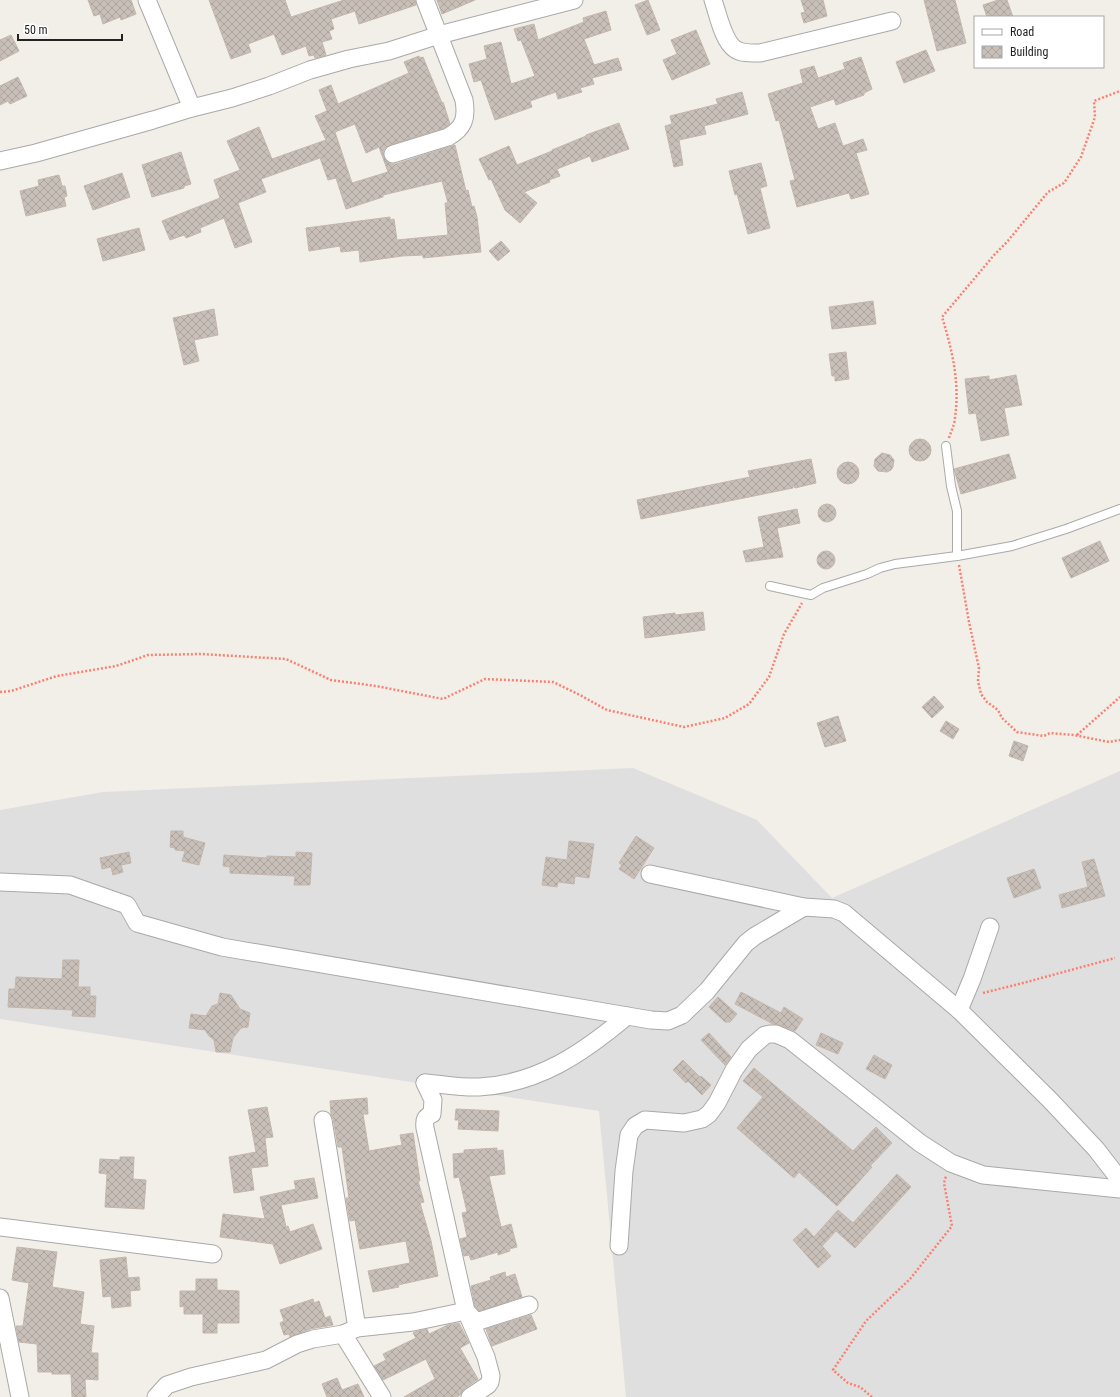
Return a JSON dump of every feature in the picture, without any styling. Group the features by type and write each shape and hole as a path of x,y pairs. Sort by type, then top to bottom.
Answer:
{"street":[{"path":"147,0 192,108"},
{"path":"393,154 448,137 456,133 465,118 466,111 464,100 425,0"},
{"path":"0,161 232,98 269,86 310,70 349,59 389,52 439,35 574,0"},
{"path":"713,0 727,40 734,49 742,53 760,53 892,20"},
{"path":"650,874 804,907 834,909 844,913 962,1002 1096,1149 1120,1180"},
{"path":"0,882 70,885 127,905 137,922 222,947 627,1016 668,1021 682,1015 707,991 746,943 804,907"},
{"path":"962,1002 990,928"},
{"path":"470,1397 488,1385 490,1382 490,1376 486,1356 466,1311 425,1128 424,1121 432,1114 433,1100 424,1083 478,1087 500,1085 531,1077 549,1070 584,1049 606,1034 627,1016"},
{"path":"619,1246 624,1171 629,1135 635,1126 645,1120 684,1123 702,1119 709,1114 717,1103 734,1070 749,1049 765,1035 776,1034 790,1040 920,1143 951,1163 982,1175 1120,1189"},
{"path":"323,1120 350,1331 382,1397"},
{"path":"0,1227 213,1254"},
{"path":"0,1298 20,1397"},
{"path":"466,1311 476,1322 529,1305"},
{"path":"156,1397 167,1385 177,1381 266,1360 303,1342 313,1339 350,1331 413,1322 466,1311"}],"lane":[{"path":"946,446 951,486 957,511 957,556"},
{"path":"770,586 811,595 823,588 895,564 957,556 1012,546 1066,529 1120,509"}],"path":[{"path":"946,446 955,418 957,392 952,351 942,317 1048,192 1064,183 1081,157 1095,117 1094,101 1120,91"},
{"path":"957,556 965,592 969,622 977,654 979,668 978,681 981,694 987,702 998,710 1002,718 1017,732 1044,736 1050,733 1077,735 1109,742 1120,740"},
{"path":"0,692 11,691 57,676 116,666 148,655 201,654 286,659 331,680 376,686 443,699 485,679 553,682 607,710 684,727 725,718 749,704 769,677 784,634 805,599 823,588"},
{"path":"1077,735 1120,697"},
{"path":"962,1002 970,996 1115,958"},
{"path":"872,1397 860,1387 848,1383 833,1370 866,1321 910,1279 952,1226 944,1184 951,1163"}],"shaded area":[{"path":"633,768 757,820 832,898 1120,771 1120,1397 626,1397 599,1111 0,1019 0,810 103,792"}],"building":[{"path":"88,0 131,0 136,14 121,20 120,17 103,24 100,14 94,16"},
{"path":"209,0 285,0 291,17 344,0 415,0 416,5 359,24 355,11 331,19 334,29 329,31 332,39 322,42 326,55 323,56 315,58 314,55 309,56 306,46 282,55 274,34 248,44 251,52 231,59"},
{"path":"437,0 475,0 442,14"},
{"path":"648,0 660,30 647,35 635,5"},
{"path":"801,0 823,0 827,16 804,23 801,13 805,12"},
{"path":"924,0 955,0 966,43 937,51"},
{"path":"998,0 1007,0 1013,16 987,16 983,5"},
{"path":"606,11 611,30 584,39 594,65 618,58 622,70 592,78 594,84 580,88 582,92 558,99 556,92 530,101 532,107 495,120 481,80 474,82 469,64 487,59 484,46 501,42 511,84 535,76 521,40 518,41 514,29 534,24 538,40 584,22 583,18"},
{"path":"696,30 710,64 672,80 663,60 677,54 671,40"},
{"path":"11,35 19,51 0,61 0,40"},
{"path":"926,50 935,71 904,83 896,62"},
{"path":"419,56 420,58 423,57 442,103 443,102 450,124 444,128 390,145 383,151 384,157 387,162 396,164 455,145 466,191 468,190 472,207 474,206 477,217 481,252 423,258 423,255 402,256 360,262 359,250 341,252 340,246 309,251 306,228 390,217 390,220 394,219 397,240 448,235 445,203 448,203 442,181 383,195 383,197 346,209 336,178 328,180 320,158 261,179 266,192 238,203 252,242 235,248 224,218 200,228 201,232 186,238 184,235 170,240 162,221 220,198 214,180 240,170 227,141 259,127 272,159 326,140 315,116 327,111 319,90 331,85 338,104 409,73 404,62","holes":["355,124 366,153 379,147 388,172 352,183 335,132"]},
{"path":"861,57 872,89 864,93 864,95 836,105 834,99 810,107 818,129 835,123 843,146 863,139 867,150 856,153 869,194 851,199 849,193 797,207 790,181 795,180 779,120 776,121 768,94 803,83 800,70 814,66 818,78 845,69 843,63"},
{"path":"18,77 27,96 10,104 8,101 0,105 0,86"},
{"path":"742,92 748,114 704,126 706,134 679,140 683,165 674,167 665,126 672,124 670,116 718,104 716,99"},
{"path":"619,123 629,149 592,162 590,156 557,169 560,176 549,180 550,182 524,192 537,203 520,223 505,210 491,179 489,180 479,159 509,146 517,165 586,135"},
{"path":"181,152 191,184 184,186 184,188 152,197 142,165"},
{"path":"761,163 767,186 760,188 770,228 748,234 729,171"},
{"path":"122,173 130,197 93,210 84,186"},
{"path":"59,175 62,186 65,186 67,196 64,197 66,206 26,216 20,191 39,186 38,180"},
{"path":"139,228 145,250 103,261 97,239"},
{"path":"501,241 510,251 498,261 489,251"},
{"path":"873,301 876,324 832,329 829,307"},
{"path":"214,309 218,335 194,340 199,361 184,365 173,318"},
{"path":"846,352 849,379 835,381 835,376 832,376 829,354"},
{"path":"1016,375 1022,405 1004,408 1009,435 981,441 976,413 969,414 965,379 989,376 989,380"},
{"path":"920,439 928,442 931,450 928,458 920,461 912,458 909,450 912,442"},
{"path":"882,453 890,455 894,460 893,467 887,472 878,471 874,466 875,459"},
{"path":"1009,454 1016,478 961,494 954,469"},
{"path":"811,459 816,483 795,488 792,484 793,488 641,519 637,500 750,477 748,471"},
{"path":"848,462 856,465 859,473 856,481 848,484 840,481 837,473 840,465"},
{"path":"827,504 833,507 836,513 833,519 827,522 821,519 818,513 821,507"},
{"path":"797,509 800,523 777,528 783,557 746,562 743,551 764,547 758,517"},
{"path":"1100,541 1109,561 1071,578 1062,558"},
{"path":"826,551 832,554 835,560 832,566 826,569 820,566 817,560 820,554"},
{"path":"703,612 705,630 645,638 643,617 675,613 675,615"},
{"path":"934,696 944,707 932,718 922,707"},
{"path":"838,716 846,741 825,747 817,723"},
{"path":"946,721 959,729 953,739 940,731"},
{"path":"1014,741 1028,746 1023,761 1009,756"},
{"path":"171,831 183,831 183,837 205,843 199,865 182,861 185,851 175,850 175,848 170,847"},
{"path":"636,836 654,848 634,879 619,869 622,865 619,863"},
{"path":"569,841 594,844 589,878 575,876 574,884 558,882 557,887 542,885 546,857 567,860"},
{"path":"129,852 131,863 121,865 123,872 113,875 111,867 102,869 100,858"},
{"path":"296,852 312,853 310,885 294,885 295,876 230,873 230,867 223,866 224,855 267,858 267,856 296,857"},
{"path":"1094,859 1105,896 1062,908 1059,895 1088,887 1082,862"},
{"path":"1034,869 1041,888 1014,898 1007,878"},
{"path":"63,960 79,960 78,987 90,987 90,996 96,996 95,1017 72,1016 73,1010 8,1007 9,989 15,989 16,977 62,979"},
{"path":"741,992 781,1013 784,1007 803,1019 795,1031 773,1024 735,1004"},
{"path":"220,993 231,995 240,1009 250,1013 248,1027 241,1028 233,1038 230,1052 216,1052 214,1040 205,1030 189,1028 191,1014 206,1016 212,1006 218,1004"},
{"path":"718,997 737,1014 730,1022 725,1022 709,1007"},
{"path":"709,1033 731,1057 725,1065 701,1040"},
{"path":"821,1033 843,1043 838,1054 816,1045"},
{"path":"874,1055 892,1065 885,1079 866,1069"},
{"path":"683,1060 700,1077 701,1076 711,1085 702,1095 688,1081 686,1083 673,1070"},
{"path":"754,1068 853,1151 876,1127 892,1143 870,1166 872,1167 837,1206 799,1172 794,1178 737,1128 763,1097 743,1081"},
{"path":"367,1098 368,1114 363,1114 369,1151 402,1145 400,1135 413,1133 420,1181 418,1181 424,1202 420,1203 431,1241 438,1276 398,1285 399,1287 373,1292 368,1271 410,1263 406,1241 360,1249 355,1220 350,1221 346,1198 349,1198 342,1147 338,1147 331,1114 330,1101"},
{"path":"267,1107 273,1137 265,1138 268,1166 251,1168 254,1190 234,1193 229,1157 256,1152 248,1110"},
{"path":"456,1109 499,1111 498,1131 458,1129 459,1120 455,1120"},
{"path":"497,1148 497,1151 503,1150 505,1174 489,1176 501,1227 511,1224 517,1247 509,1249 510,1251 498,1255 498,1252 471,1260 469,1255 464,1256 460,1239 467,1237 462,1213 467,1212 459,1177 454,1178 453,1154 464,1153 464,1150"},
{"path":"120,1157 134,1157 133,1179 146,1180 144,1209 105,1207 107,1174 99,1173 100,1159 120,1160"},
{"path":"897,1174 911,1187 855,1248 836,1231 822,1246 831,1256 818,1268 793,1240 806,1228 814,1237 838,1210 853,1223"},
{"path":"314,1178 318,1198 281,1205 286,1227 288,1226 290,1232 313,1224 322,1249 280,1264 273,1244 220,1237 223,1214 265,1219 260,1197 296,1189 294,1181"},
{"path":"17,1247 57,1252 52,1287 84,1292 80,1324 94,1326 91,1353 98,1353 98,1380 85,1379 86,1397 72,1397 71,1374 38,1372 37,1344 19,1342 16,1326 23,1326 29,1283 12,1280"},
{"path":"126,1257 128,1278 139,1277 140,1290 130,1291 131,1306 112,1308 111,1296 103,1297 100,1260"},
{"path":"505,1272 506,1277 515,1274 522,1297 479,1311 475,1306 471,1286 491,1280 490,1277"},
{"path":"196,1279 217,1279 217,1290 239,1291 239,1323 217,1323 217,1333 203,1333 203,1314 184,1314 184,1306 180,1307 180,1291 196,1291"},
{"path":"313,1299 314,1303 319,1301 325,1318 330,1316 333,1325 310,1329 290,1337 289,1334 284,1335 280,1323 284,1321 280,1310"},
{"path":"531,1315 537,1329 492,1346 486,1329"},
{"path":"459,1323 469,1343 460,1348 478,1379 464,1389 457,1397 404,1397 435,1379 426,1359 383,1380 374,1366 386,1360 383,1354 416,1338 413,1333 427,1329 429,1334 448,1325"},
{"path":"337,1378 342,1390 358,1384 364,1397 327,1397 322,1384"}]}
